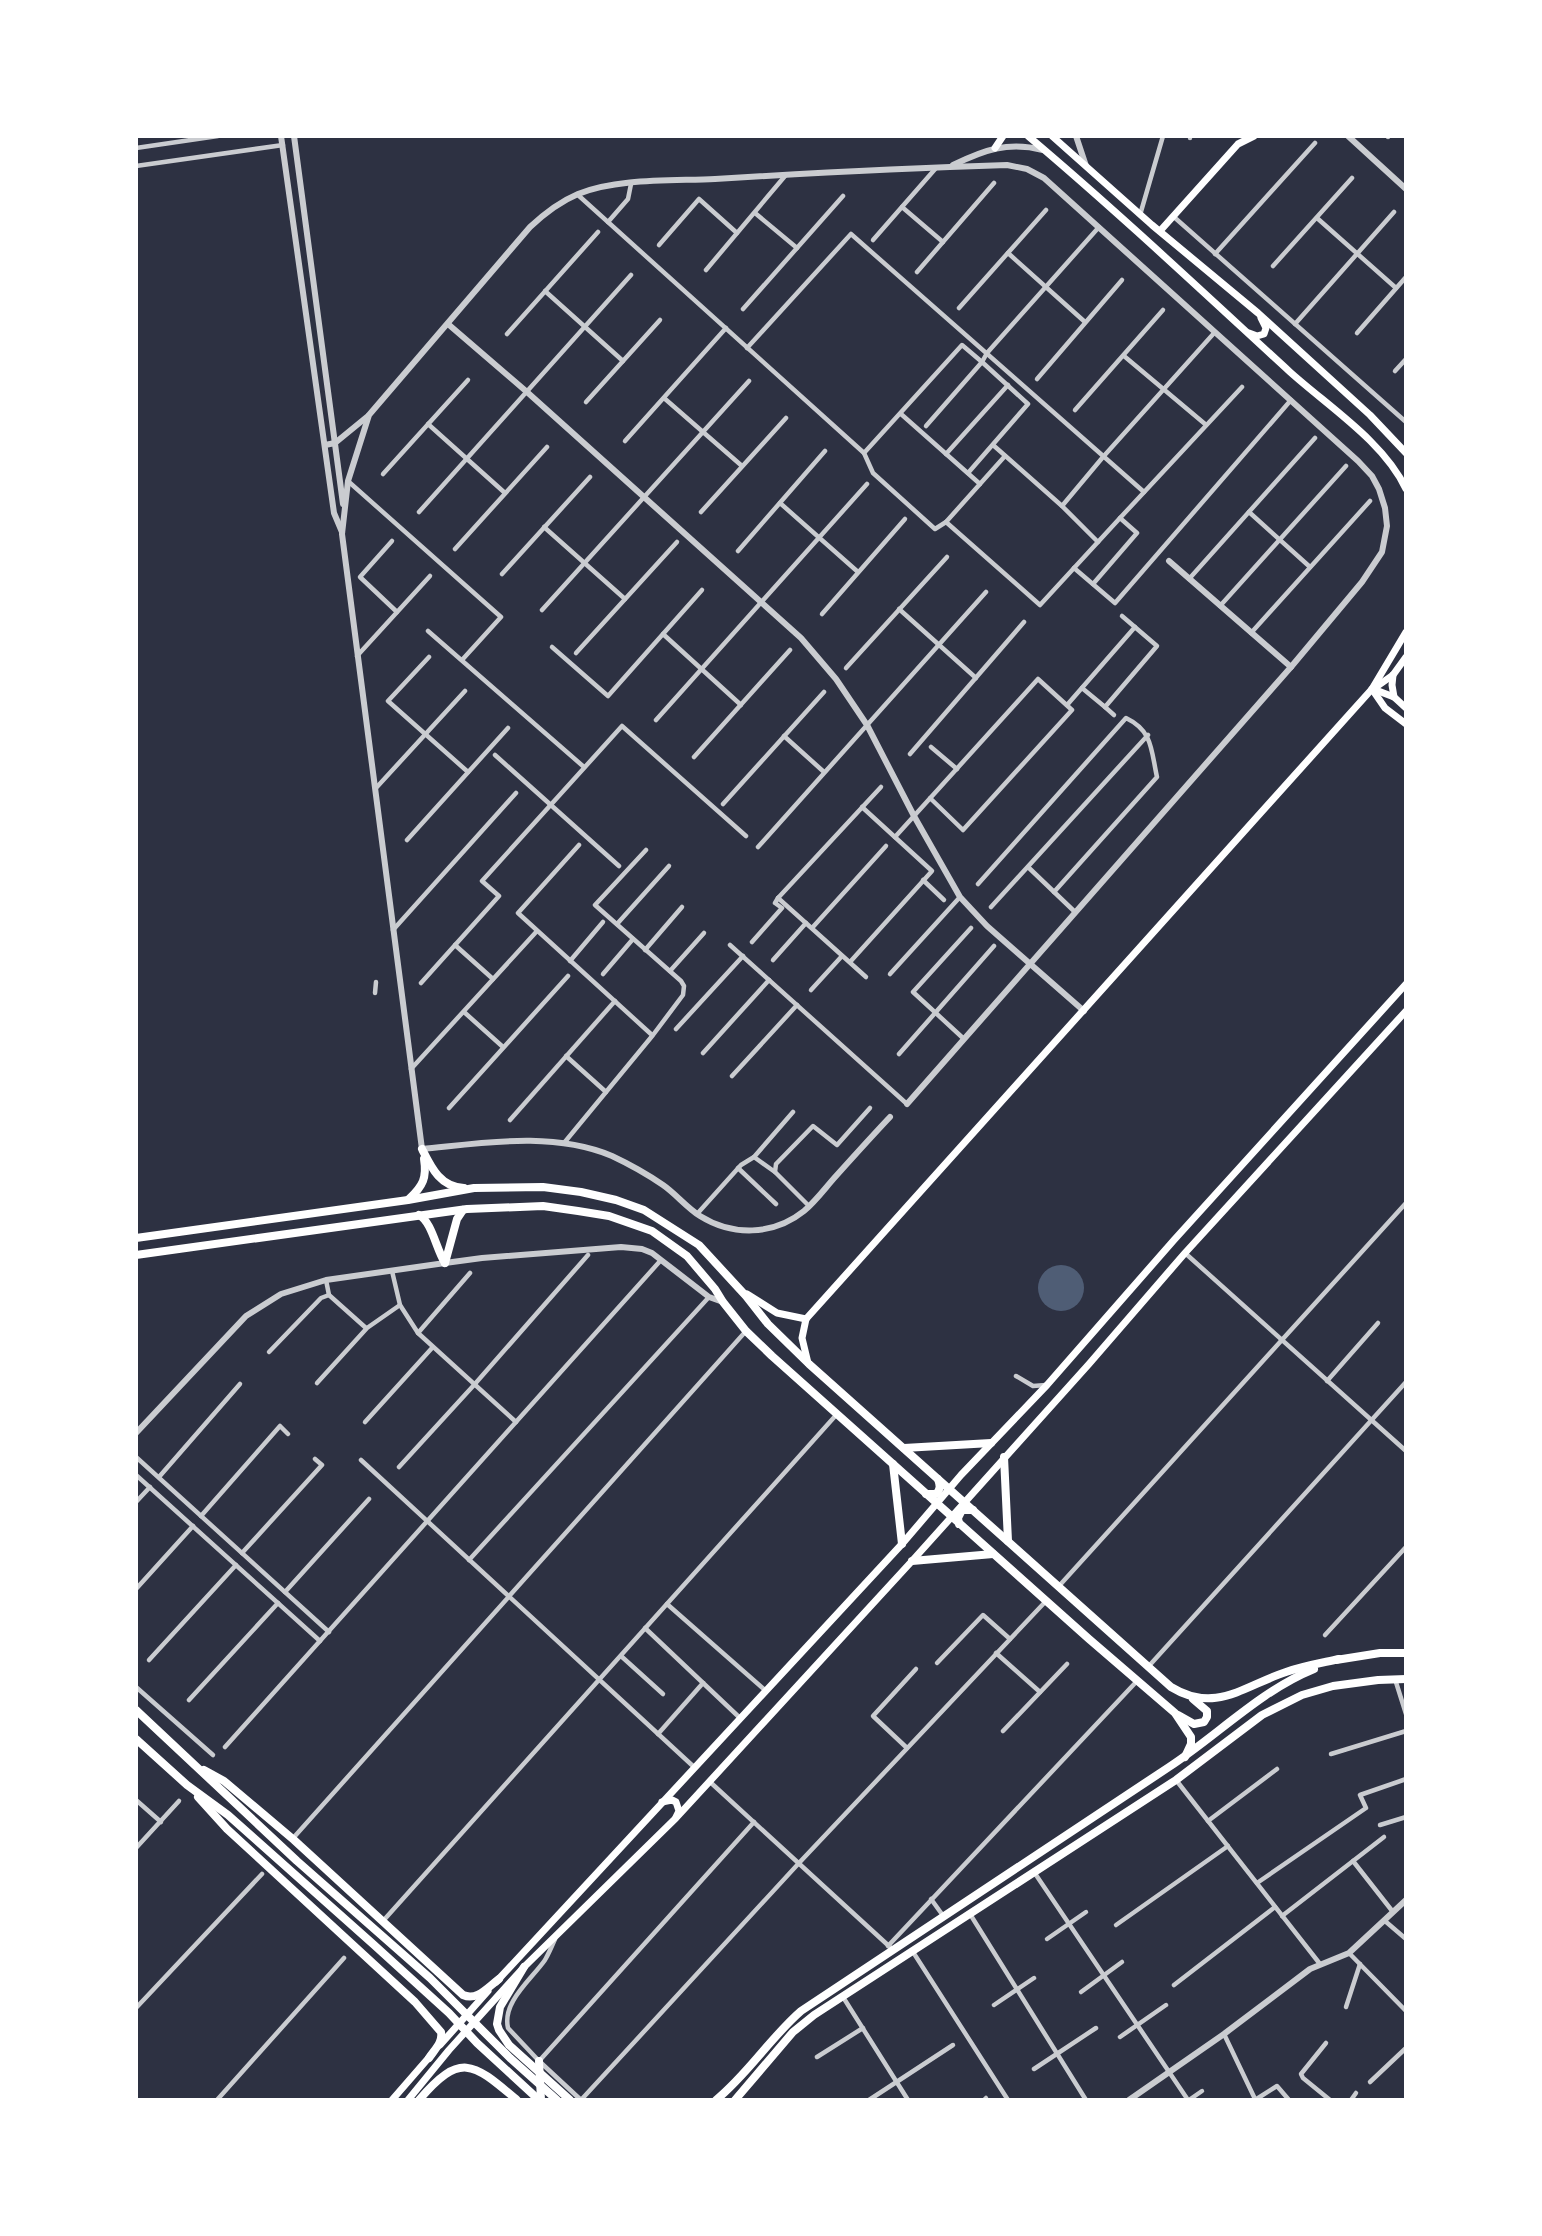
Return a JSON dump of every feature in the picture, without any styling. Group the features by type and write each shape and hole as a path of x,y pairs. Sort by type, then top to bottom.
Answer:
{"main road":[{"path":"995,148 1003,136"},
{"path":"1028,136 1386,457 1405,489"},
{"path":"1052,136 1140,215 1258,313 1370,415 1405,453"},
{"path":"1064,136 1066,148"},
{"path":"1160,231 1237,144 1254,136"},
{"path":"1243,329 1256,336 1264,334 1265,325 1258,313"},
{"path":"809,1364 802,1338 806,1319 1372,689 1405,632"},
{"path":"1372,689 1393,674 1405,657"},
{"path":"1393,674 1394,697"},
{"path":"1372,689 1394,697 1405,708"},
{"path":"1372,689 1385,708 1405,724"},
{"path":"392,2099 660,1803 1047,1385 1405,984"},
{"path":"956,1520 964,1503 1004,1457 1405,1011"},
{"path":"1355,1041 1367,1053"},
{"path":"136,1255 419,1215 508,1206 543,1206 609,1216 652,1231 687,1256 746,1331 993,1554 1175,1713 1198,1724 1206,1720 1208,1714 1205,1708 1171,1687 809,1364 768,1324 699,1245 683,1233 643,1210 581,1192 543,1187 456,1188 432,1171 422,1149"},
{"path":"408,1200 423,1184 426,1176 422,1149"},
{"path":"136,1238 408,1200 474,1188"},
{"path":"445,1263 457,1219 464,1210"},
{"path":"419,1215 428,1222 436,1247 445,1263"},
{"path":"186,1231 188,1248"},
{"path":"674,1247 684,1245 686,1238 683,1233"},
{"path":"687,1256 688,1246 699,1245"},
{"path":"740,1289 777,1314 806,1319"},
{"path":"904,1448 991,1443"},
{"path":"1004,1457 1008,1541"},
{"path":"892,1464 902,1544"},
{"path":"926,1494 931,1495 939,1490 938,1479"},
{"path":"408,2099 524,1967 676,1818 912,1562 958,1518 962,1510 973,1510"},
{"path":"912,1562 993,1554"},
{"path":"1189,1697 1206,1700 1224,1697 1286,1672 1339,1659 1380,1653 1405,1653"},
{"path":"717,2099 801,2011 890,1948 944,1917 1185,1757 1266,1695 1295,1677 1339,1659"},
{"path":"735,2099 793,2032 814,2015 1175,1780 1262,1716 1302,1695 1333,1686 1405,1679"},
{"path":"136,1710 238,1807 430,1978 557,2099"},
{"path":"1175,1713 1191,1737 1185,1757"},
{"path":"136,1739 187,1785 235,1837 415,2002 441,2032 442,2038 429,2058"},
{"path":"196,1766 234,1789 294,1840 463,1995 470,1998 478,1996 499,1979"},
{"path":"187,1785 228,1815 450,2013 486,2051 540,2099"},
{"path":"660,1803 667,1800 676,1802 679,1811 676,1818"},
{"path":"524,1967 500,2007 497,2024 509,2045 570,2099"},
{"path":"415,2002 427,2009 438,2005 447,1990 441,1976"},
{"path":"539,2061 540,2099"},
{"path":"419,2099 436,2080 452,2069 463,2067 474,2068 486,2074 517,2099"}],"street":[{"path":"136,148 218,136"},
{"path":"281,136 334,513 342,534"},
{"path":"293,136 343,510 342,534 357,657 422,1149 528,1141 564,1143 611,1156 634,1167 663,1185 696,1214 715,1224 750,1231 787,1223 809,1206 890,1117"},
{"path":"1076,136 1086,166"},
{"path":"1140,215 1163,136"},
{"path":"1237,144 1245,136"},
{"path":"1348,136 1405,189"},
{"path":"1215,254 1315,143"},
{"path":"136,166 283,145"},
{"path":"950,166 979,152 995,148 1024,145 1044,150"},
{"path":"325,445 334,443 369,415 530,228 550,209 578,194 600,187 631,184 1007,164 1027,169 1044,178 1372,476 1385,508 1387,526 1382,552 1362,582 1291,667 906,1104 730,945"},
{"path":"873,240 937,168"},
{"path":"706,270 786,175"},
{"path":"1273,266 1352,178"},
{"path":"917,272 994,183"},
{"path":"608,222 628,199 631,184"},
{"path":"578,194 864,453 873,473 935,529 946,522 1005,456"},
{"path":"743,309 843,196"},
{"path":"659,245 699,199 737,233"},
{"path":"902,207 943,242"},
{"path":"959,308 1046,209"},
{"path":"1295,324 1394,212"},
{"path":"755,213 797,248"},
{"path":"1173,216 1405,422"},
{"path":"1317,218 1396,288"},
{"path":"926,426 1099,226"},
{"path":"507,334 598,232"},
{"path":"747,348 851,233 1144,492"},
{"path":"1008,253 1086,322"},
{"path":"419,512 631,275"},
{"path":"1357,333 1405,277"},
{"path":"1037,379 1122,280"},
{"path":"545,291 623,361"},
{"path":"1075,410 1163,310"},
{"path":"586,402 660,320"},
{"path":"448,324 800,638 836,679 867,725 960,897 987,926 1084,1011"},
{"path":"625,441 726,328"},
{"path":"1062,506 1216,332"},
{"path":"864,453 962,345 1028,404 968,473"},
{"path":"1124,356 1205,424"},
{"path":"1395,371 1405,359"},
{"path":"383,474 468,380"},
{"path":"542,610 749,381"},
{"path":"946,454 1008,385"},
{"path":"946,522 1040,605 1241,387"},
{"path":"664,398 742,466"},
{"path":"1074,568 1115,603 1291,400"},
{"path":"901,414 980,484"},
{"path":"342,534 348,481 369,415"},
{"path":"701,512 786,418"},
{"path":"428,424 505,494"},
{"path":"1189,579 1315,438"},
{"path":"993,445 1098,542"},
{"path":"455,549 547,447"},
{"path":"738,551 825,451"},
{"path":"1220,606 1346,466"},
{"path":"502,573 590,477"},
{"path":"348,481 501,617 463,660"},
{"path":"656,720 867,484"},
{"path":"1251,633 1370,501"},
{"path":"780,503 858,572"},
{"path":"1249,512 1310,567"},
{"path":"1093,584 1137,533 1120,518"},
{"path":"822,614 905,519"},
{"path":"544,527 625,599"},
{"path":"392,541 360,577 397,612"},
{"path":"576,653 677,542"},
{"path":"846,668 947,557"},
{"path":"1169,561 1291,667"},
{"path":"357,657 430,576"},
{"path":"552,647 608,696 702,590"},
{"path":"758,847 986,593"},
{"path":"899,609 976,678"},
{"path":"1105,707 1157,646 1122,616"},
{"path":"910,754 1024,622"},
{"path":"930,798 963,830 1070,708 1082,688 1135,627"},
{"path":"428,631 584,767"},
{"path":"663,634 741,705"},
{"path":"694,757 790,650"},
{"path":"429,657 388,701 468,772"},
{"path":"895,837 1038,679 1070,708"},
{"path":"1082,688 1114,715"},
{"path":"375,789 465,691"},
{"path":"723,804 824,692"},
{"path":"978,884 1126,718 1139,725 1148,735 1157,777 1054,892"},
{"path":"421,983 499,896 482,881 622,726 746,836"},
{"path":"407,840 508,728"},
{"path":"991,907 1148,735"},
{"path":"784,736 824,772"},
{"path":"931,747 957,769"},
{"path":"495,755 619,866"},
{"path":"752,942 782,908 775,903 778,898 881,787"},
{"path":"393,930 516,793"},
{"path":"850,962 932,871 862,807"},
{"path":"579,845 518,913 653,1035"},
{"path":"812,928 886,846"},
{"path":"564,1143 683,995 684,986 670,971 595,905 646,850"},
{"path":"617,924 669,866"},
{"path":"1028,867 1075,912"},
{"path":"923,880 944,900"},
{"path":"890,974 960,897"},
{"path":"778,898 866,977"},
{"path":"645,950 682,907"},
{"path":"570,961 603,922"},
{"path":"773,960 806,923"},
{"path":"964,1039 913,992 971,928"},
{"path":"411,1069 537,931"},
{"path":"670,971 704,933"},
{"path":"603,974 634,939"},
{"path":"454,945 493,979"},
{"path":"899,1054 994,946"},
{"path":"676,1029 743,956"},
{"path":"810,990 842,956"},
{"path":"449,1108 568,976"},
{"path":"704,1053 769,980"},
{"path":"375,993 376,982"},
{"path":"510,1119 615,1001"},
{"path":"732,1076 797,1005"},
{"path":"464,1012 503,1048"},
{"path":"566,1056 606,1092"},
{"path":"775,1172 776,1164 813,1126 837,1145 870,1108"},
{"path":"696,1214 738,1168 754,1157 793,1112"},
{"path":"754,1157 775,1172 809,1206"},
{"path":"738,1168 776,1204"},
{"path":"1059,1586 1405,1203"},
{"path":"136,1433 246,1316 281,1294 326,1280 445,1263 607,1247 642,1249 662,1260 709,1297 723,1302"},
{"path":"1185,1253 1405,1451"},
{"path":"399,1466 588,1255"},
{"path":"225,1747 662,1260"},
{"path":"392,1271 400,1304 418,1333 516,1422"},
{"path":"418,1333 470,1273"},
{"path":"326,1280 328,1295 367,1328"},
{"path":"269,1352 321,1298 328,1295"},
{"path":"470,1560 709,1297"},
{"path":"317,1383 367,1328 400,1304"},
{"path":"1327,1381 1378,1323"},
{"path":"295,1836 746,1331"},
{"path":"365,1422 432,1348"},
{"path":"1016,1376 1033,1386 1047,1385"},
{"path":"1148,1667 1405,1382"},
{"path":"159,1477 240,1384"},
{"path":"382,1922 838,1413"},
{"path":"201,1516 280,1426 288,1434"},
{"path":"137,1458 329,1632"},
{"path":"242,1553 322,1465 316,1459"},
{"path":"361,1460 694,1767"},
{"path":"136,1475 321,1641"},
{"path":"136,1502 150,1487"},
{"path":"169,1504 178,1494"},
{"path":"285,1592 369,1499"},
{"path":"136,1589 193,1526"},
{"path":"214,1545 223,1535"},
{"path":"1325,1635 1405,1547"},
{"path":"149,1660 236,1565"},
{"path":"256,1582 264,1573"},
{"path":"558,1932 545,1960 510,2006 508,2028 581,2099 1046,1600"},
{"path":"190,1700 278,1602"},
{"path":"667,1604 765,1691"},
{"path":"937,1663 983,1615 1010,1639"},
{"path":"645,1629 740,1718"},
{"path":"996,1653 1040,1692"},
{"path":"621,1656 663,1694"},
{"path":"1003,1731 1067,1664"},
{"path":"907,1748 873,1716 916,1669"},
{"path":"1395,1679 1405,1714"},
{"path":"709,1781 890,1948 932,1899 1137,1681"},
{"path":"659,1734 704,1683"},
{"path":"136,1686 213,1755"},
{"path":"1331,1754 1405,1731"},
{"path":"1208,1821 1277,1769"},
{"path":"1257,1884 1366,1808 1360,1795 1405,1779"},
{"path":"1175,1780 1320,1964"},
{"path":"136,1800 161,1822"},
{"path":"136,1848 179,1801"},
{"path":"1380,1825 1405,1816"},
{"path":"539,2061 754,1822"},
{"path":"1282,1916 1384,1837"},
{"path":"1116,1925 1228,1846"},
{"path":"1353,1861 1394,1913"},
{"path":"1034,1871 1189,2099 1202,2091"},
{"path":"136,2008 262,1874"},
{"path":"932,1899 944,1917"},
{"path":"1129,2099 1320,1964 1349,1952 1405,1900"},
{"path":"1174,1985 1275,1907"},
{"path":"1047,1939 1086,1912"},
{"path":"969,1913 1086,2099"},
{"path":"1385,1921 1405,1939"},
{"path":"913,1951 1008,2099"},
{"path":"1349,1952 1405,2011"},
{"path":"217,2099 344,1958"},
{"path":"1081,1992 1122,1962"},
{"path":"1346,2007 1360,1964"},
{"path":"994,2004 1034,1978"},
{"path":"843,1997 908,2099"},
{"path":"1120,2038 1166,2005"},
{"path":"817,2057 863,2028"},
{"path":"1034,2069 1096,2028"},
{"path":"1224,2034 1255,2099 1277,2086 1289,2099"},
{"path":"1326,2043 1301,2074 1330,2099"},
{"path":"869,2099 953,2045"},
{"path":"1370,2082 1405,2048"},
{"path":"1350,2099 1356,2093"}],"water":[{"path":"1061,1265 1077,1272 1084,1288 1077,1304 1061,1311 1045,1304 1038,1288 1045,1272"}]}
